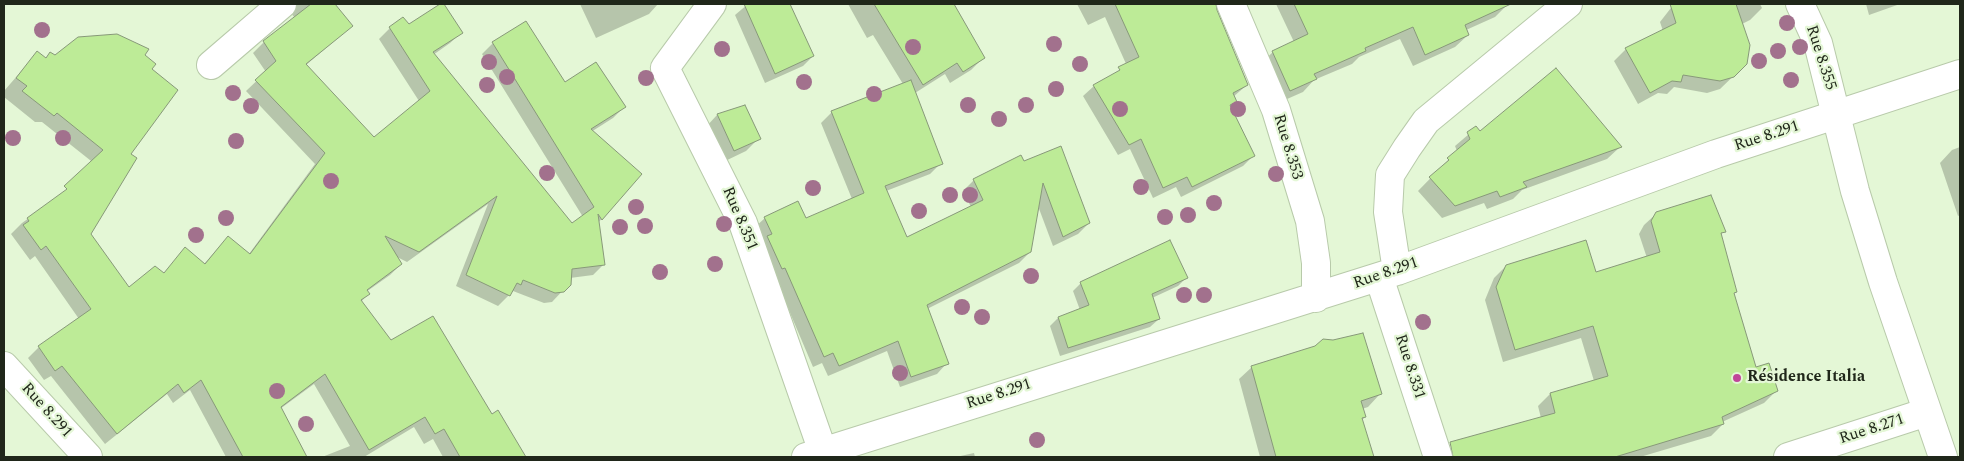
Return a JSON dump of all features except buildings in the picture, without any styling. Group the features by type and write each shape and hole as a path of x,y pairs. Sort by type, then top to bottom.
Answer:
{"street":[{"path":"212,65 282,4"},
{"name":"Rue 8.351","path":"712,4 665,68 743,223 814,454"},
{"name":"Rue 8.353","path":"1231,4 1276,110 1310,221 1316,263 1316,298"},
{"name":"Rue 8.331","path":"1438,457 1388,274 1390,175 1426,121 1568,4"},
{"name":"Rue 8.355","path":"1800,4 1818,43 1855,191 1883,282 1943,457"},
{"name":"Rue 8.291","path":"814,454 1222,325 1316,298 1388,274 1716,154 1960,74"},
{"name":"Rue 8.291","path":"4,366 88,457"},
{"name":"Rue 8.271","path":"1788,457 1927,412"}],"place":[{"name":"Résidence Italia","path":"1737,378"}]}
